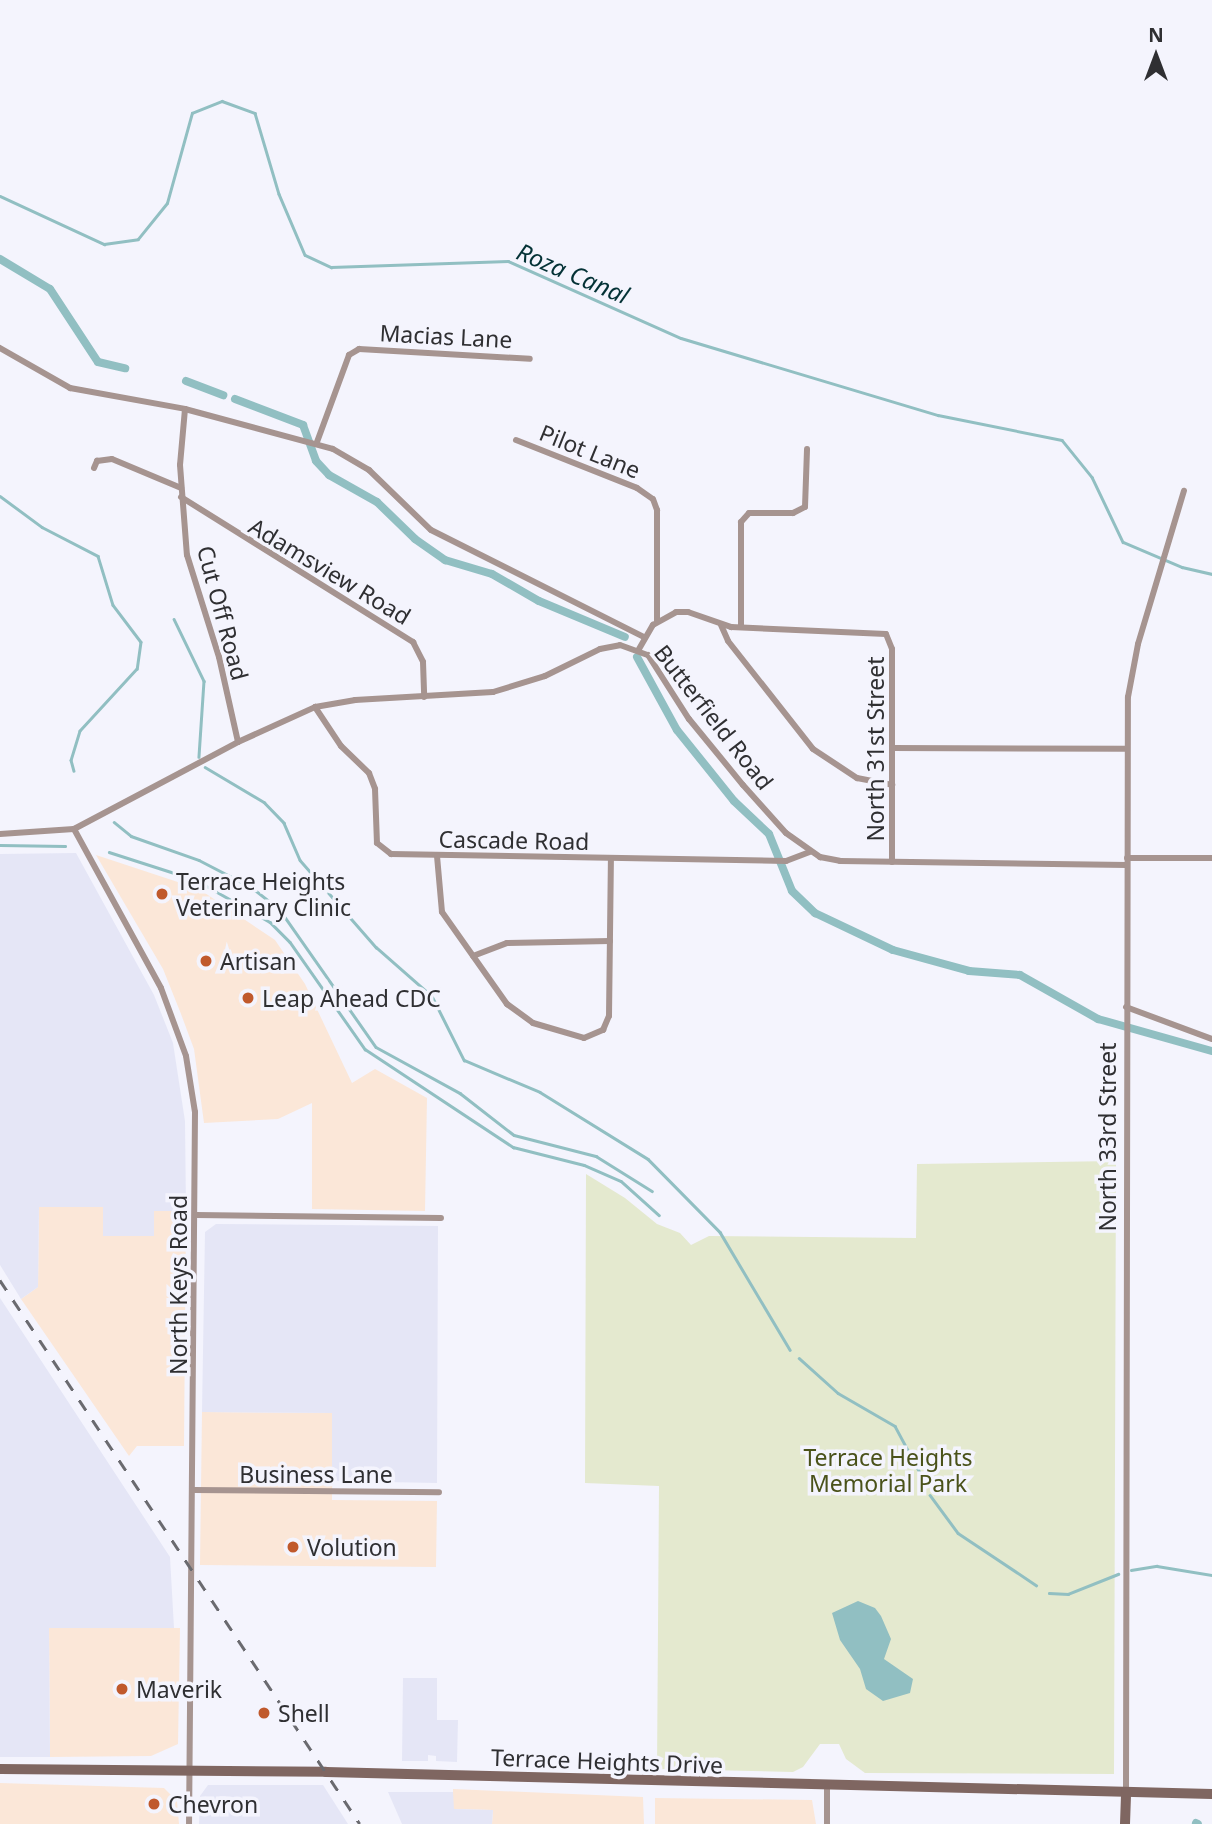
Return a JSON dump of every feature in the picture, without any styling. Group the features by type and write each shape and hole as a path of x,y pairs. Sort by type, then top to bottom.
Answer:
{"main road":[{"name":"Terrace Heights Drive","path":"0,1769 190,1769 827,1787 1212,1794"},
{"path":"1125,1824 1126,1792"}],"street":[{"path":"0,348 70,388 185,409 315,441 369,470 431,530 644,636"},
{"name":"Macias Lane","path":"315,441 349,355 359,349 530,359"},
{"name":"Cut Off Road","path":"185,409 181,497 191,575 219,657 238,742"},
{"name":"Pilot Lane","path":"516,440 637,488 653,499 657,510 657,621"},
{"path":"639,649 644,636 657,621 688,612 721,625 741,627 741,522 749,513 793,513 805,507 807,449"},
{"path":"94,468 97,461 112,458 181,488"},
{"name":"North 33rd Street","path":"1126,1792 1125,1036 1129,684 1184,491"},
{"name":"Adamsview Road","path":"181,497 413,642 423,662 424,697"},
{"path":"721,625 728,641 813,749 857,778 892,785"},
{"name":"North 31st Street","path":"741,627 877,632 889,637 892,862"},
{"name":"Butterfield Road","path":"0,834 74,829 238,742 315,707 355,699 494,692 526,683 600,649 620,645 639,649 655,662 689,719 737,777 810,852"},
{"name":"Cascade Road","path":"315,707 373,780 380,848 396,855 786,860 810,852"},
{"path":"892,748 1127,749"},
{"name":"North Keys Road","path":"74,829 176,1025 195,1112 194,1490 189,1824"},
{"path":"810,852 840,861 892,862 1212,858"},
{"path":"438,856 442,912 507,1004 533,1023 584,1038 603,1030 609,1016 611,859"},
{"path":"473,956 507,943 610,941"},
{"path":"1126,1007 1212,1039"},
{"path":"196,1215 441,1218"},
{"name":"Business Lane","path":"194,1490 439,1492"},
{"path":"827,1787 827,1824"}],"shaded area":[{"path":"76,853 154,995 173,1043 185,1121 186,1211 154,1211 154,1236 103,1236 103,1207 39,1207 38,1287 21,1299 0,1265 0,854"},
{"path":"96,855 199,889 275,940 305,984 352,1083 375,1069 427,1098 425,1211 312,1209 312,1103 278,1119 204,1123 194,1049 163,969"},
{"path":"39,1207 103,1207 104,1236 154,1236 154,1210 186,1211 184,1446 137,1446 129,1456 21,1299 38,1287"},
{"path":"216,1224 438,1226 437,1483 332,1481 332,1413 202,1412 205,1232"},
{"path":"0,1298 170,1557 174,1628 49,1628 50,1757 0,1757"},
{"path":"202,1412 333,1413 332,1500 437,1501 436,1567 200,1565"},
{"path":"49,1627 180,1628 178,1744 151,1756 50,1757"},
{"path":"403,1678 437,1678 437,1720 458,1720 457,1762 436,1761 436,1756 428,1755 428,1761 402,1761"},
{"path":"0,1783 164,1788 177,1801 179,1824 0,1824"},
{"path":"208,1785 323,1785 348,1824 199,1824 200,1796"},
{"path":"453,1789 643,1797 644,1824 492,1824 493,1810 453,1809"},
{"path":"388,1792 453,1792 454,1809 493,1810 492,1824 402,1824"},
{"path":"655,1798 812,1800 816,1824 655,1824"}],"green space":[{"name":"Terrace Heights Memorial Park","path":"1116,1161 1114,1774 865,1773 846,1759 839,1744 820,1744 803,1767 793,1772 657,1769 659,1486 585,1483 586,1174 625,1198 657,1224 680,1233 691,1245 709,1236 916,1238 917,1164"}],"water":[{"path":"858,1601 875,1608 881,1616 891,1639 884,1659 913,1679 910,1693 883,1701 866,1689 860,1669 840,1640 832,1613"}],"waterway":[{"name":"Roza Canal","path":"0,196 104,244 138,239 167,203 192,113 222,101 255,113 279,194 305,255 331,267 508,261 681,338 938,415 1062,440 1092,477 1123,542 1182,567 1212,574"},
{"path":"0,259 50,289 98,362 125,368"},
{"path":"186,381 223,395"},
{"path":"235,399 303,425 316,461 329,475 377,502 415,539 445,560 492,574 539,601 625,637"},
{"path":"0,496 42,527 98,556 113,605 141,642 137,669 80,731 71,760 74,771"},
{"path":"174,619 204,681 199,757"},
{"path":"637,657 677,730 734,801 769,834 792,891 815,913 893,950 969,971 1020,975 1098,1019 1212,1051"},
{"path":"205,767 264,802 284,823 300,860 376,947 432,996 464,1060 540,1092 648,1159 720,1232 790,1350"},
{"path":"114,822 131,836 199,860 251,887 280,910 376,1047 460,1093 514,1135 596,1156 652,1191"},
{"path":"0,845 65,846"},
{"path":"109,852 196,880 270,922 290,942 365,1049 513,1147 584,1165 621,1181 659,1215"},
{"path":"799,1358 838,1393 895,1426 925,1482"},
{"path":"930,1495 958,1533 1036,1585"},
{"path":"1131,1570 1157,1566 1212,1575"},
{"path":"1049,1593 1068,1594 1118,1574"}],"railway":[{"path":"0,1280 360,1824"}],"place":[{"name":"Terrace Heights Veterinary Clinic","path":"162,894"},
{"name":"Artisan","path":"206,961"},
{"name":"Leap Ahead CDC","path":"248,998"},
{"name":"Volution","path":"293,1547"},
{"name":"Maverik","path":"122,1689"},
{"name":"Shell","path":"264,1713"},
{"name":"Chevron","path":"154,1804"}]}
